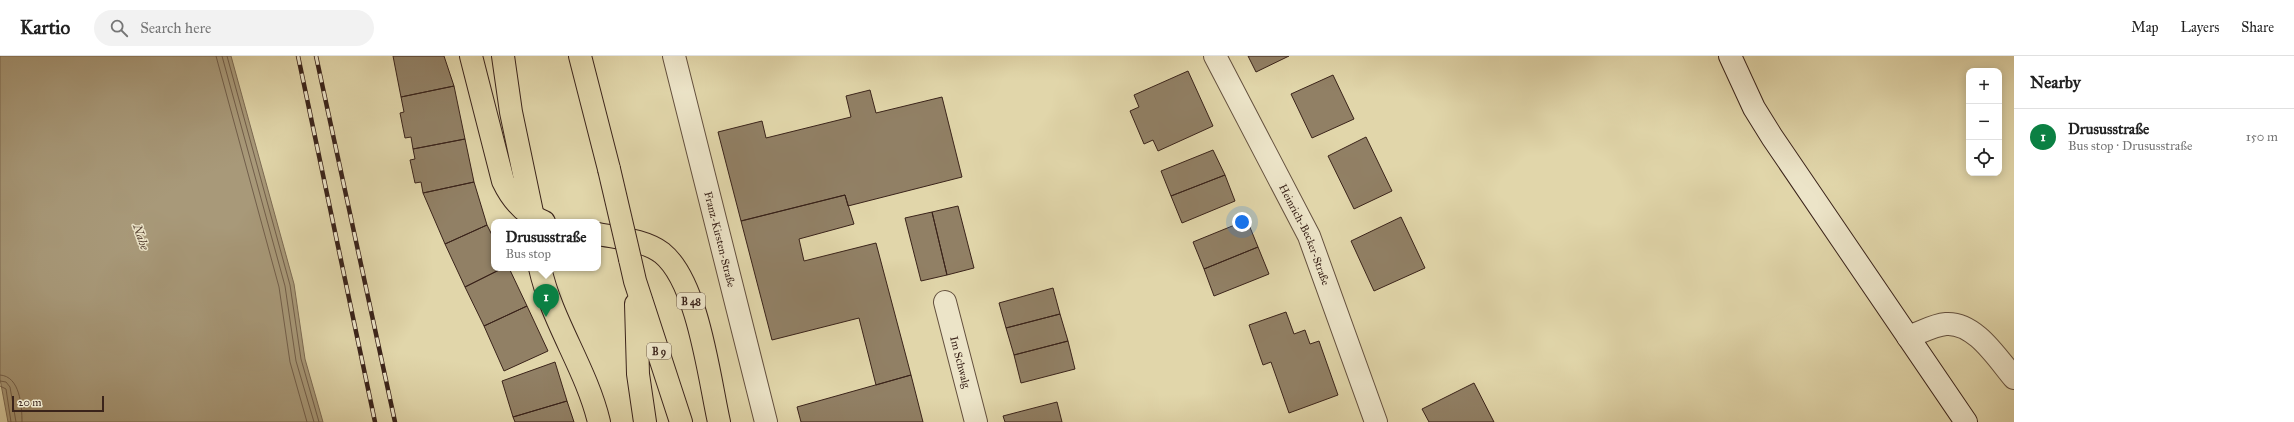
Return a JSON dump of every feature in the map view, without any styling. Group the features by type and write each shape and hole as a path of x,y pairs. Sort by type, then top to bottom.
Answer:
{"main road":[{"path":"471,56 503,181 515,201 536,219"},
{"path":"503,56 510,112 537,219"},
{"name":"B 9","path":"580,56 609,169 635,281 681,422"},
{"name":"B 48","path":"601,235 648,246 662,253 674,266 685,284 697,320 719,422"},
{"path":"541,271 551,305 584,373 599,422"},
{"name":"B 9","path":"635,281 638,374 646,422"}],"street":[{"name":"Franz-Kirsten-Straße","path":"674,56 766,422"},
{"name":"Heinrich-Becker-Straße","path":"1215,56 1309,236 1376,422"},
{"path":"1730,56 1740,81 1757,114 1966,422"},
{"name":"Im Schwalg","path":"945,302 976,422"},
{"path":"1908,337 1946,324 1965,329 1987,346 2014,378"}],"water":[{"name":"Nahe","path":"0,56 231,56 294,284 305,359 323,422 8,422 0,379"}],"building":[{"path":"393,56 444,56 454,86 401,97"},
{"path":"1248,56 1289,56 1256,72"},
{"path":"1188,71 1213,126 1158,151 1153,140 1144,144 1130,111 1139,107 1134,95"},
{"path":"1333,75 1354,119 1312,138 1291,94"},
{"path":"454,86 465,139 413,149 411,137 405,138 400,113 404,112 401,97"},
{"path":"870,90 876,113 942,97 962,177 848,206 845,195 741,221 718,132 762,121 766,138 851,117 846,96"},
{"path":"1366,137 1392,191 1354,209 1328,156"},
{"path":"465,139 474,182 423,193 421,182 415,183 410,160 415,159 413,149"},
{"path":"1213,150 1225,175 1171,196 1161,171"},
{"path":"1225,175 1235,201 1182,223 1171,196"},
{"path":"474,182 487,225 445,244 423,193"},
{"path":"845,195 854,224 799,239 804,261 876,243 911,375 876,385 859,318 772,340 741,221"},
{"path":"958,206 974,268 947,275 932,212"},
{"path":"932,212 947,275 921,281 905,218"},
{"path":"1401,217 1425,268 1374,291 1351,241"},
{"path":"1247,220 1258,247 1204,269 1193,242"},
{"path":"487,225 491,233 491,271 497,271 465,287 445,244"},
{"path":"1258,247 1269,274 1214,296 1204,269"},
{"path":"497,271 510,271 527,306 484,326 465,287"},
{"path":"1053,288 1060,314 1006,328 999,303"},
{"path":"527,306 548,351 504,371 484,326"},
{"path":"1286,312 1294,334 1305,330 1310,344 1319,341 1338,395 1289,413 1271,362 1263,365 1249,325"},
{"path":"1060,314 1068,341 1014,355 1006,328"},
{"path":"1068,341 1075,369 1021,383 1014,355"},
{"path":"555,362 567,401 513,417 502,381"},
{"path":"911,375 923,422 801,422 797,407"},
{"path":"1474,383 1494,422 1429,422 1422,409"},
{"path":"567,401 574,422 515,422 513,417"},
{"path":"1057,402 1062,422 1005,422 1003,416"}],"railway":[{"path":"298,56 375,422"},
{"path":"316,56 395,422"}],"place":[{"name":"Drususstraße","path":"546,317"}]}
